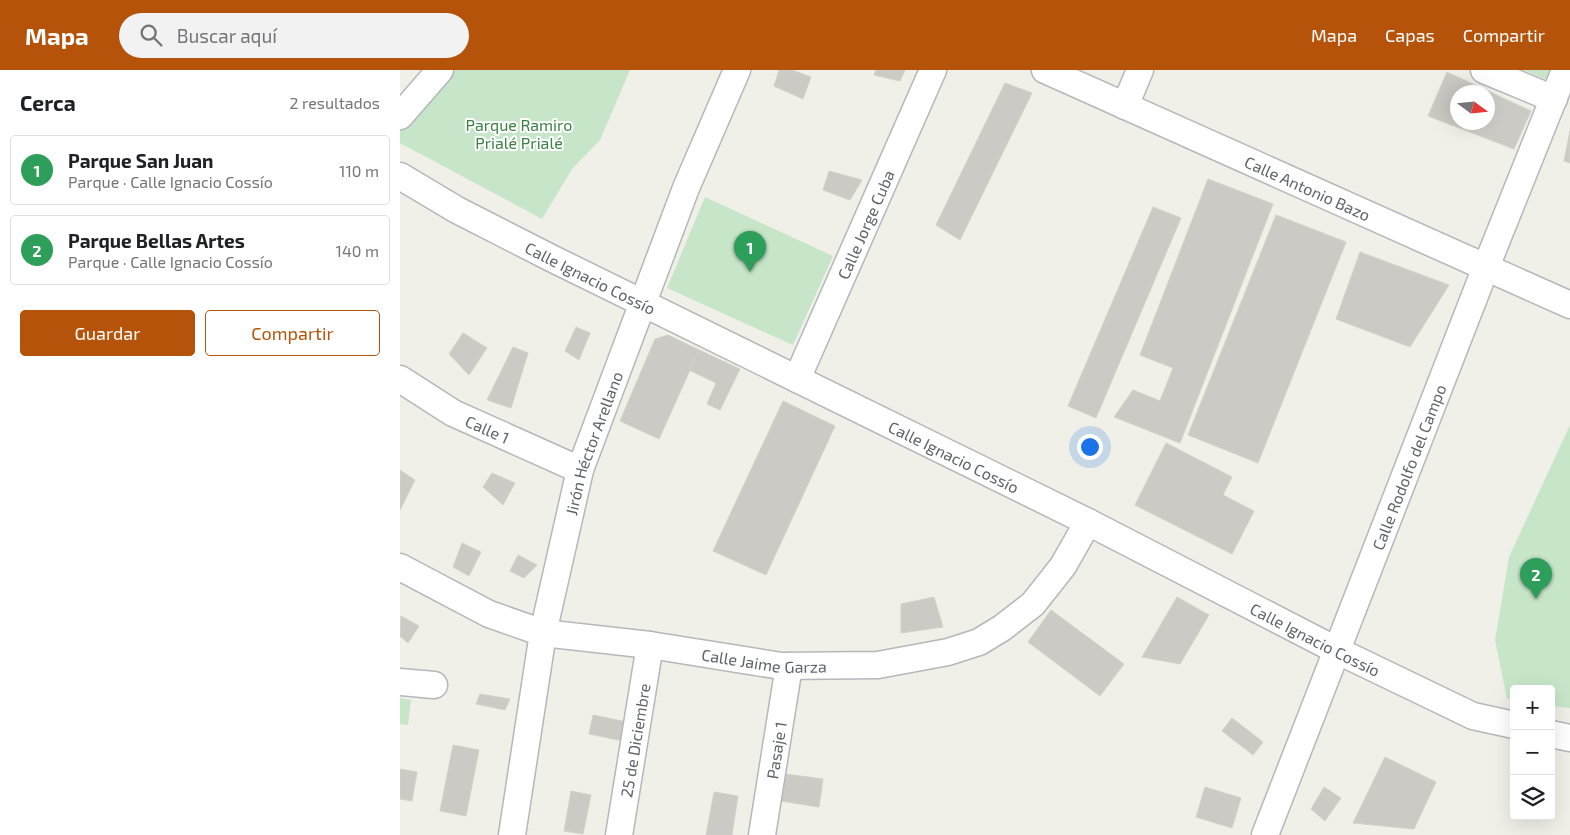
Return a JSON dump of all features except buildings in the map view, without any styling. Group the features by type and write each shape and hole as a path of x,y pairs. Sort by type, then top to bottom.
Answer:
{"street":[{"path":"400,116 440,70"},
{"name":"Jirón Héctor Arellano","path":"512,835 543,633 580,470 686,188 737,70"},
{"name":"Calle Jorge Cuba","path":"797,379 933,70"},
{"name":"Calle Antonio Bazo","path":"1045,70 1570,306"},
{"path":"1125,106 1140,70"},
{"path":"1484,70 1554,99"},
{"name":"Calle Rodolfo del Campo","path":"1265,835 1486,267 1565,70"},
{"name":"Calle Ignacio Cossío","path":"400,176 457,210 1088,522 1336,650 1473,716 1510,724"},
{"name":"Calle 1","path":"400,379 454,413 580,470"},
{"name":"Calle Jaime Garza","path":"400,568 489,614 543,633 650,645 788,666 878,665 948,652 979,642 1032,604 1063,566 1088,522"},
{"name":"25 de Diciembre","path":"619,835 650,645"},
{"name":"Pasaje 1","path":"762,835 788,666"},
{"path":"400,682 434,685"},
{"path":"1555,735 1570,738"}],"green space":[{"name":"Parque Ramiro Prialé Prialé","path":"446,70 630,70 600,140 572,169 542,219 400,143 400,123"},
{"path":"1523,70 1552,70 1548,80"},
{"path":"705,197 833,256 793,345 667,288"},
{"path":"1570,425 1570,708 1555,706 1555,685 1510,685 1510,699 1507,699 1495,640 1509,557"},
{"path":"400,698 411,700 408,725 400,724"}],"place":[{"name":"Parque San Juan","path":"750,272"},
{"name":"Parque Bellas Artes","path":"1536,599"}]}
